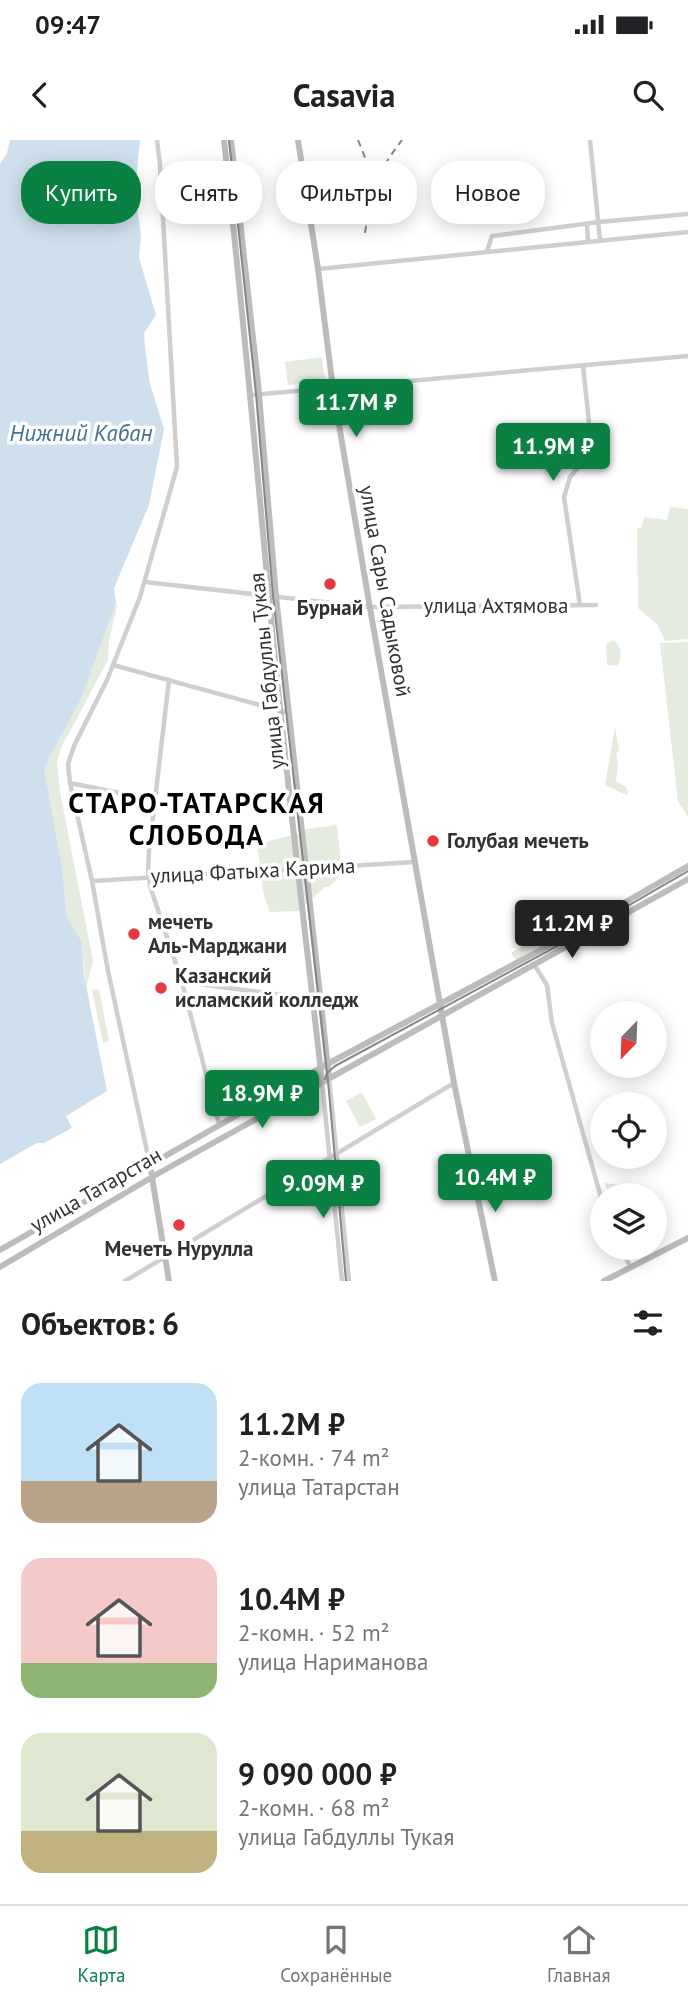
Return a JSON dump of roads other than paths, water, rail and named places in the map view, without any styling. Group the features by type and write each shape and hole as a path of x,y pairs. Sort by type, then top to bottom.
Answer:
{"main road":[{"name":"улица Габдуллы Тукая","path":"224,140 255,395"},
{"name":"улица Габдуллы Тукая","path":"231,140 272,595 325,1079"},
{"name":"улица Сары Садыковой","path":"298,140 333,389 369,607 439,1005 495,1281"},
{"name":"улица Татарстан","path":"0,1250 219,1124 563,938 688,866"},
{"name":"улица Татарстан","path":"0,1266 325,1079 535,966 688,879"},
{"path":"150,1165 150,1178 169,1281"},
{"path":"604,1281 688,1238"}],"street":[{"path":"150,1165 108,971 68,764 113,665 145,582 177,467 157,140"},
{"path":"590,140 600,240"},
{"path":"487,251 492,236 688,214"},
{"path":"587,224 588,242"},
{"path":"318,269 688,232"},
{"path":"255,395 688,356"},
{"path":"580,605 564,497 570,477 592,451 583,366"},
{"name":"улица Ахтямова","path":"145,582 369,607 596,605"},
{"path":"113,665 285,712"},
{"path":"169,680 148,876 182,982 219,1124"},
{"path":"70,783 155,800"},
{"name":"улица Фатыха Карима","path":"92,881 415,862"},
{"path":"535,966 547,985 552,1023 597,1183"},
{"path":"182,982 316,1000"},
{"name":"улица Габдуллы Тукая","path":"325,1079 349,1281"},
{"name":"улица Габдуллы Тукая","path":"325,1079 329,1156 342,1281"},
{"path":"125,1281 454,1083"},
{"path":"627,1260 630,1267"}],"water":[{"name":"Нижний Кабан","path":"10,140 140,140 138,161 21,161 21,224 139,224 139,258 156,315 144,333 145,348 150,384 164,429 149,505 114,588 116,603 82,697 44,768 62,866 67,917 82,942 84,975 107,1091 66,1116 72,1128 44,1143 37,1143 0,1164 0,164 7,153"}],"tram line":[{"path":"229,140 256,394 273,596 328,1081 346,1281"},
{"path":"325,1079 335,1066 574,937 688,871"}],"railway":[{"path":"358,140 366,161"},
{"path":"365,233 376,183 385,164 402,140"}],"place":[{"name":"Бурнай","path":"330,584"},
{"name":"Голубая мечеть","path":"433,841"},
{"name":"мечеть Аль-Марджани","path":"134,934"},
{"name":"Казанский исламский колледж","path":"161,988"},
{"name":"Мечеть Нурулла","path":"179,1225"}],"district":[{"name":"СТАРО-ТАТАРСКАЯ СЛОБОДА","path":"197,819"}]}
